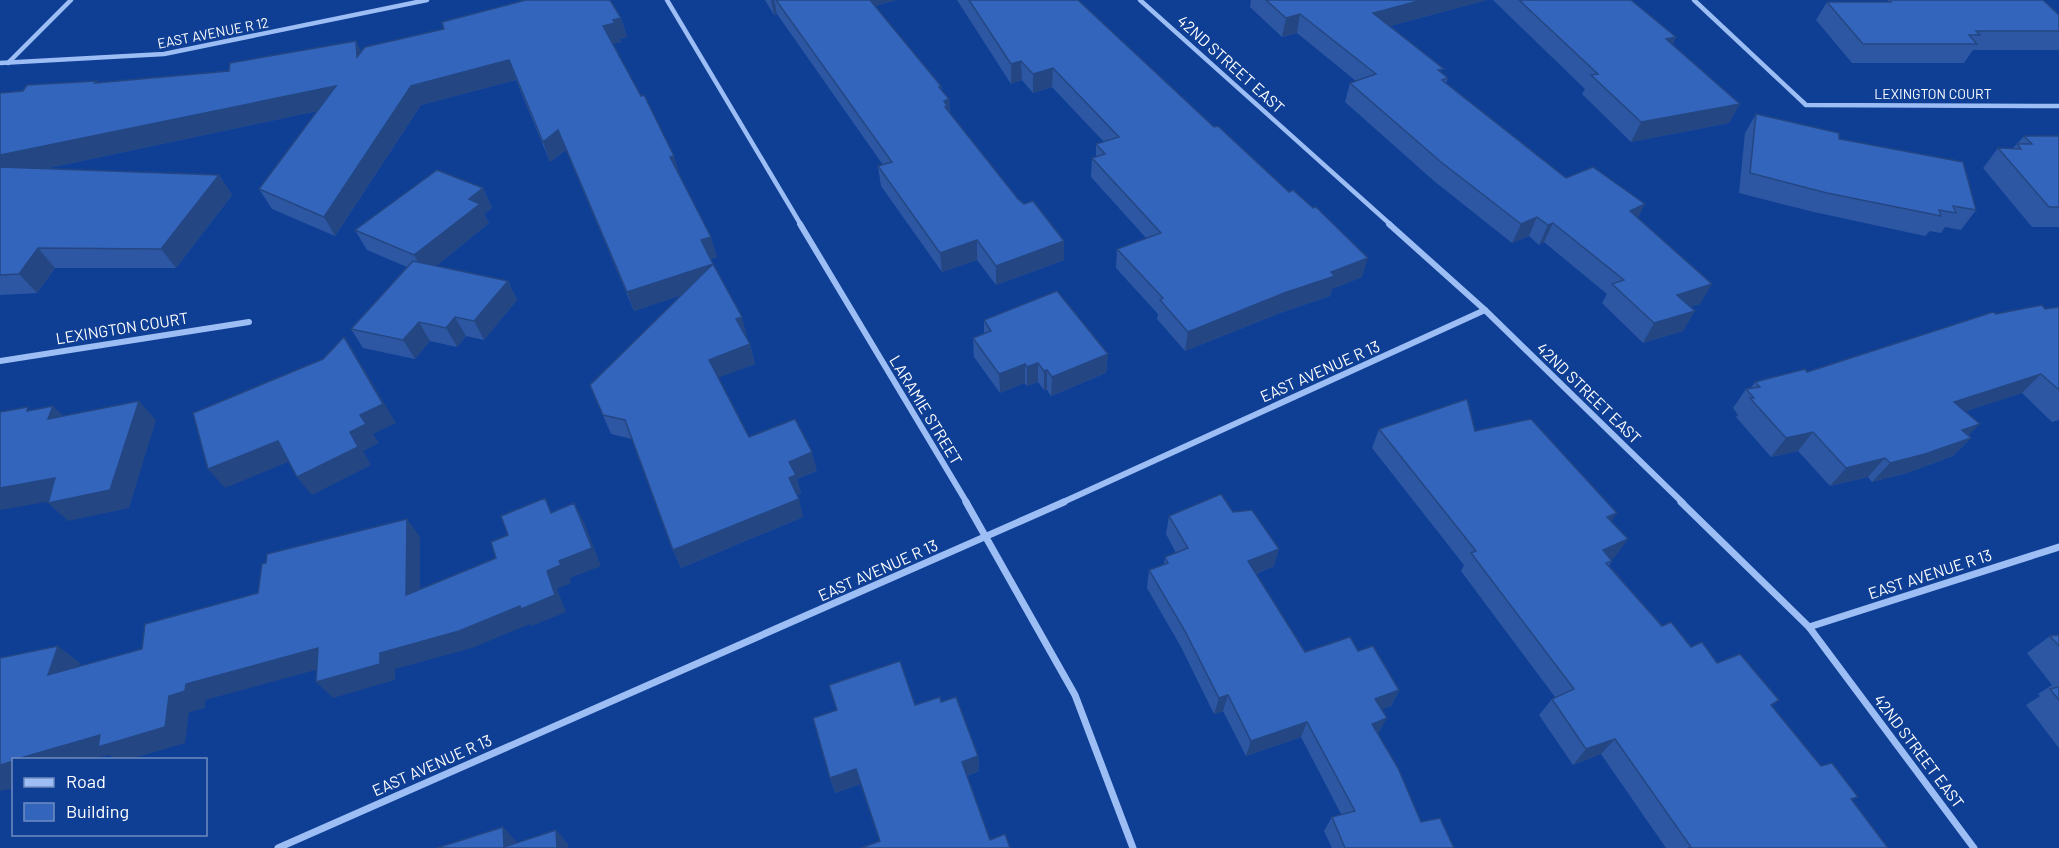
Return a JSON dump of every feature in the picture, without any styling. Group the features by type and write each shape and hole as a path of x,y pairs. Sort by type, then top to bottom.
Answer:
{"street":[{"path":"7,63 71,0"},
{"name":"EAST AVENUE R 12","path":"0,63 164,54 427,0"},
{"name":"LARAMIE STREET","path":"667,0 987,537 1075,695 1133,848"},
{"name":"42ND STREET EAST","path":"1140,0 1485,310 1809,627 1974,848"},
{"name":"LEXINGTON COURT","path":"1694,0 1806,105 2059,106"},
{"name":"EAST AVENUE R 13","path":"278,848 987,537 1485,310"},
{"name":"LEXINGTON COURT","path":"0,361 249,322"},
{"name":"EAST AVENUE R 13","path":"1809,627 2059,547"}],"building":[{"path":"526,0 610,0 621,18 613,20 615,23 603,26 641,96 644,95 674,156 670,157 711,237 701,240 713,264 627,292 558,130 543,142 509,60 411,86 324,217 259,189 336,86 0,155 0,93 23,91 27,85 97,81 95,83 229,71 230,63 356,41 357,57 365,47 444,29 442,22"},
{"path":"776,0 870,0 941,86 939,87 949,99 944,101 947,106 945,107 1018,199 1024,204 1033,201 1064,241 996,266 977,240 940,253 878,166 892,162"},
{"path":"969,0 1078,0 1214,127 1218,126 1289,192 1293,190 1313,208 1316,207 1368,258 1331,272 1335,276 1284,293 1188,332 1160,300 1163,298 1117,249 1161,233 1092,158 1105,154 1096,144 1119,137 1053,68 1033,74 1021,61 1011,64"},
{"path":"1266,0 1422,0 1373,13 1444,69 1438,70 1448,78 1442,80 1566,178 1593,167 1645,204 1630,211 1712,284 1677,295 1695,311 1654,323 1612,284 1624,280 1553,223 1548,225 1537,217 1521,224 1441,162 1350,83 1376,74 1300,14 1286,18"},
{"path":"1519,0 1631,0 1676,37 1666,39 1740,104 1641,122 1591,75 1598,74"},
{"path":"1890,0 2043,0 2059,15 2059,31 1976,31 1980,35 1969,35 1977,44 1863,44 1827,2 1891,2"},
{"path":"1756,114 1839,133 1839,139 1963,162 1976,210 1953,206 1956,213 1939,210 1941,216 1827,193 1750,173"},
{"path":"2024,136 2059,136 2059,207 2049,207 1998,148 2021,149 2017,144 2032,144"},
{"path":"0,167 219,175 161,249 38,248 19,274 0,275"},
{"path":"437,170 483,188 469,199 480,204 414,255 355,230"},
{"path":"413,261 508,281 474,321 455,317 446,328 419,322 403,340 351,329"},
{"path":"713,264 742,317 736,319 750,344 709,360 749,437 795,419 812,452 789,462 796,475 789,478 799,499 673,550 625,420 603,415 590,385"},
{"path":"1057,291 1108,354 1052,377 1038,363 1027,367 1025,364 999,374 973,338 991,331 984,320"},
{"path":"2042,305 2045,309 2059,307 2059,390 2041,374 1954,402 1980,424 1962,430 1971,438 1925,454 1890,463 1885,458 1846,468 1813,432 1786,438 1750,398 1754,398 1746,389 1760,387 1755,382 1805,369 1807,372 1993,312 1996,314"},
{"path":"344,337 383,404 360,415 366,424 350,432 358,447 297,477 278,441 208,469 193,413 323,359"},
{"path":"1467,399 1475,431 1531,419 1617,513 1607,517 1628,539 1603,550 1612,561 1606,563 1662,626 1671,622 1691,647 1702,642 1717,663 1740,654 1779,700 1771,705 1821,766 1832,763 1858,797 1851,799 1888,848 1688,848 1691,847 1615,739 1586,749 1552,699 1574,689 1471,553 1476,551 1379,429"},
{"path":"139,401 110,490 48,503 55,478 0,488 0,412 28,407 27,411 53,406 48,419"},
{"path":"1221,494 1233,512 1252,510 1279,549 1248,561 1305,652 1350,637 1358,651 1373,646 1399,690 1375,699 1387,718 1372,724 1398,768 1421,822 1440,818 1454,848 1345,848 1332,817 1355,811 1307,722 1251,741 1228,695 1219,698 1185,631 1149,570 1168,563 1165,557 1188,548 1169,516"},
{"path":"545,498 551,513 574,503 592,548 559,561 561,565 547,571 555,595 521,609 520,606 459,631 380,653 380,664 316,682 318,648 186,684 185,691 169,696 165,727 98,747 100,735 20,758 12,758 12,762 0,765 0,658 58,646 48,675 142,649 145,624 258,593 262,564 266,563 267,554 407,519 406,595 496,558 491,542 508,535 501,516"},
{"path":"2059,635 2059,646 2050,636"},
{"path":"900,661 915,705 940,697 941,702 956,697 978,756 962,762 990,840 1005,834 1010,848 861,848 880,841 856,769 830,778 813,718 837,710 829,685"},
{"path":"2059,687 2059,700 2050,689"},
{"path":"503,827 504,847 556,830 557,848 437,848"}]}
